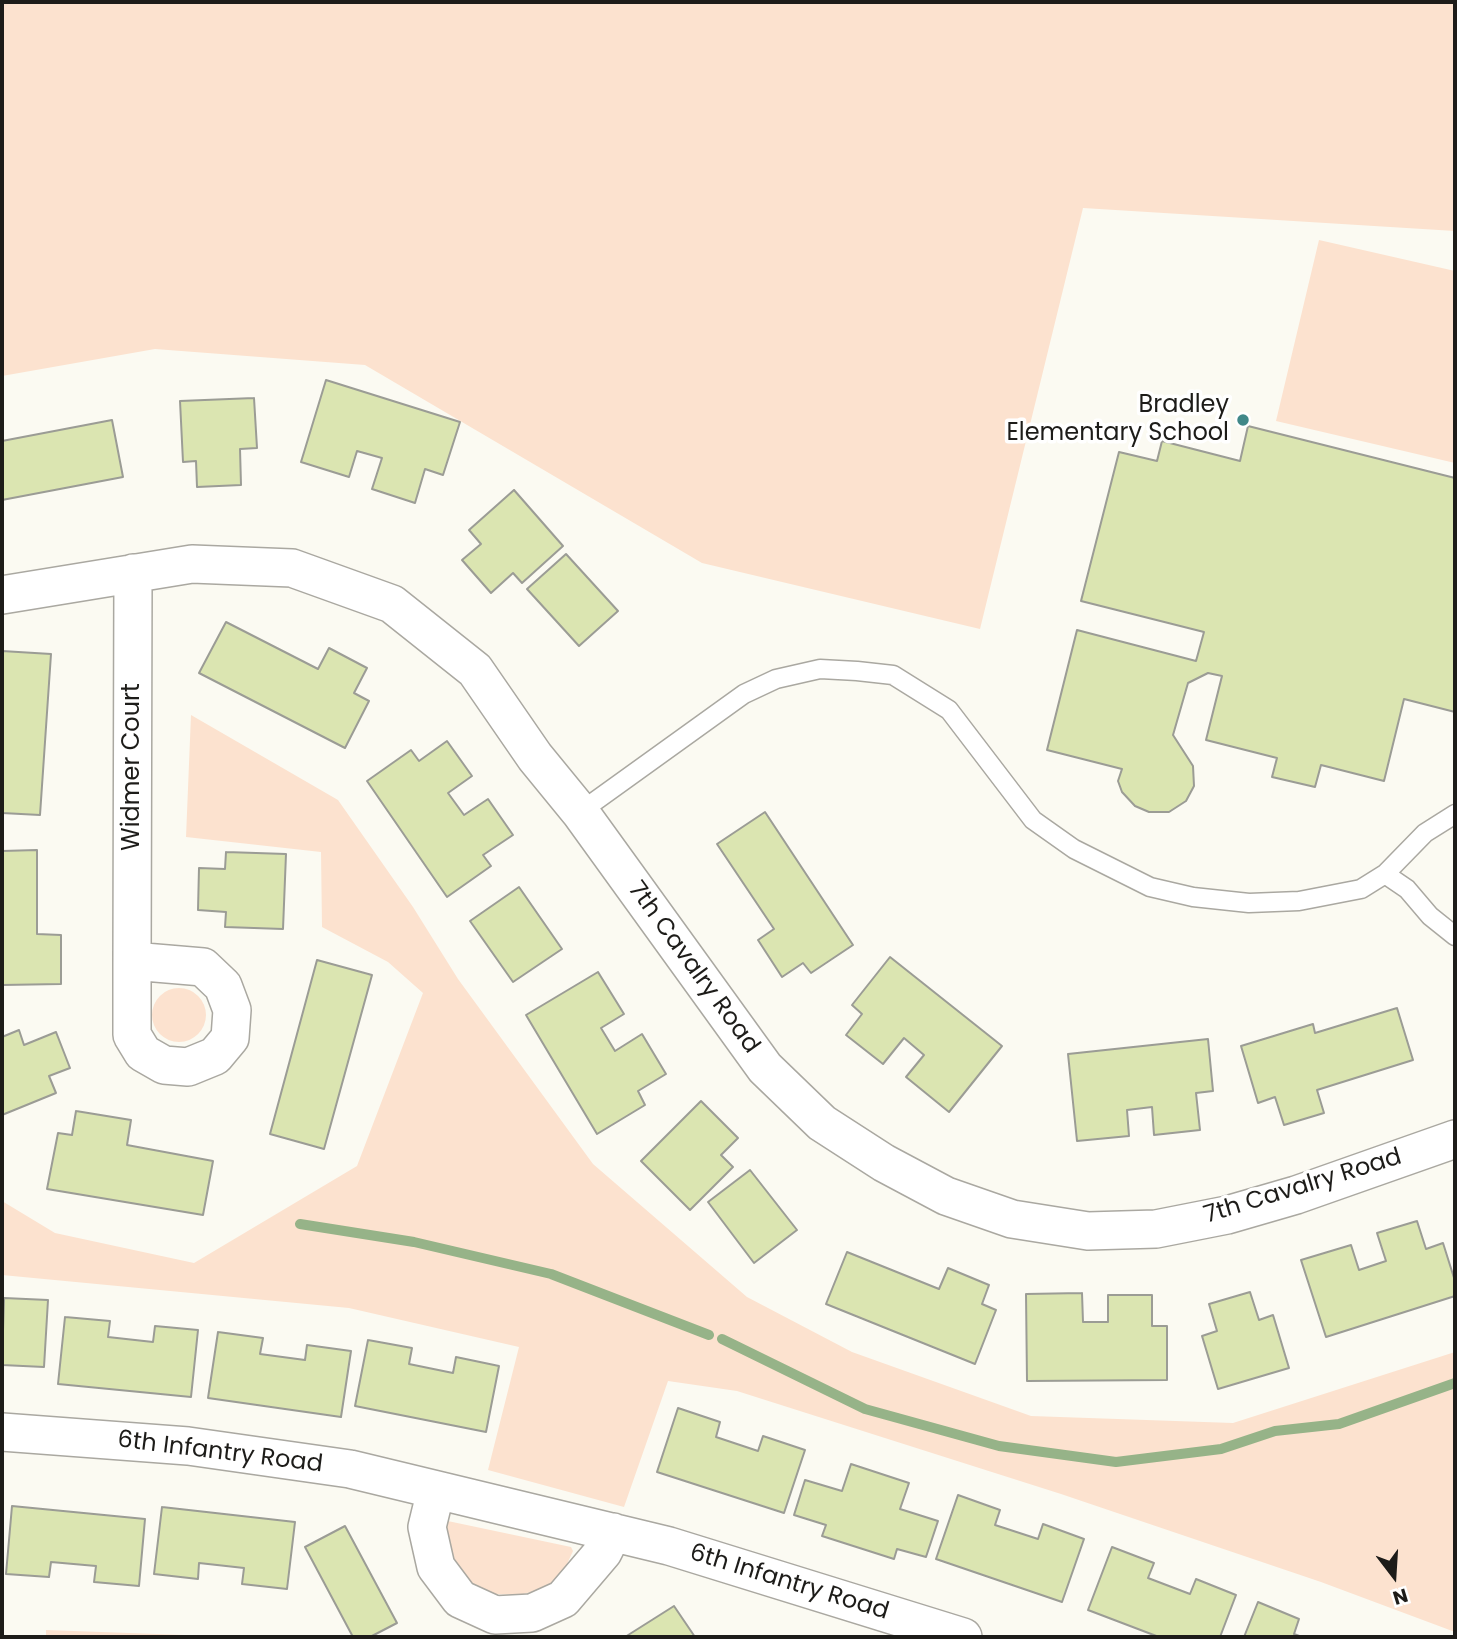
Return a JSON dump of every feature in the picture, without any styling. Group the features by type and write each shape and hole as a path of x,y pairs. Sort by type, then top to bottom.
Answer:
{"street":[{"name":"7th Cavalry Road","path":"2,594 192,564 292,569 391,604 475,670 535,757 580,812 765,1068 822,1123 884,1163 946,1196 1012,1219 1076,1229 1156,1229 1227,1215 1284,1198 1455,1139"},
{"name":"Widmer Court","path":"132,961 133,573"},
{"name":"6th Infantry Road","path":"2,1432 188,1446 350,1469 669,1546 963,1637"},
{"path":"436,1490 427,1527 436,1567 460,1599 495,1615 533,1612 563,1599 603,1552 613,1532"}],"lane":[{"path":"580,812 744,694 776,679 820,669 857,670 893,676 948,710 1033,820 1074,849 1150,887 1193,897 1249,903 1299,901 1361,889 1385,874 1425,832 1455,814"},
{"path":"1385,874 1408,889 1430,916 1455,936"}],"shaded area":[{"path":"2,2 1455,2 1455,231 1083,208 980,629 702,563 365,365 155,349 2,376"},
{"path":"1319,240 1455,271 1455,463 1276,421"},
{"path":"191,715 338,800 413,907 458,979 593,1164 747,1297 852,1352 1031,1416 1233,1423 1455,1352 1455,1632 1321,1582 1061,1494 737,1391 668,1381 624,1507 488,1470 519,1347 349,1308 2,1275 2,1201 55,1233 194,1263 357,1166 423,993 388,962 322,927 321,852 186,837"},
{"path":"179,988 198,996 206,1015 198,1034 179,1042 160,1034 152,1015 160,996"},
{"path":"443,1520 571,1547 573,1551 562,1575 545,1588 520,1595 492,1594 456,1574"},
{"path":"46,1630 240,1637 46,1637"}],"building":[{"path":"326,380 460,422 443,475 425,469 415,503 372,489 382,458 357,451 349,477 301,462"},
{"path":"254,398 257,448 240,449 241,485 197,487 196,461 183,462 180,401"},
{"path":"112,420 123,477 2,500 2,441"},
{"path":"1248,426 1455,478 1455,712 1404,699 1384,781 1321,765 1315,787 1272,777 1277,758 1206,740 1222,676 1208,673 1188,683 1173,735 1193,766 1194,786 1186,801 1169,812 1149,812 1135,806 1122,792 1118,781 1122,769 1047,750 1077,630 1196,661 1204,632 1081,601 1119,452 1157,461 1162,441 1240,461"},
{"path":"514,490 563,546 522,583 513,573 491,593 462,560 481,544 469,530"},
{"path":"566,554 618,611 579,646 527,589"},
{"path":"226,622 318,669 329,648 367,668 354,693 369,701 345,748 199,673"},
{"path":"2,651 51,654 40,815 2,813"},
{"path":"447,741 472,776 448,793 464,815 488,799 513,835 483,855 491,866 447,897 367,781 411,750 419,761"},
{"path":"765,812 853,945 811,973 803,963 782,977 758,940 774,929 717,844"},
{"path":"37,850 37,934 61,935 61,984 2,985 2,851"},
{"path":"226,852 286,854 283,929 225,927 226,912 198,910 199,868 225,869"},
{"path":"519,887 562,949 513,982 470,921"},
{"path":"890,957 1002,1046 949,1112 906,1077 924,1055 904,1038 883,1064 846,1035 862,1014 852,1005"},
{"path":"317,960 372,975 324,1149 270,1134"},
{"path":"598,972 624,1014 601,1028 615,1051 642,1034 666,1074 638,1091 645,1105 597,1134 526,1015"},
{"path":"1397,1008 1413,1060 1317,1090 1324,1113 1284,1125 1275,1097 1258,1103 1241,1046 1313,1024 1315,1033"},
{"path":"19,1030 24,1045 56,1032 70,1068 49,1076 56,1093 2,1115 2,1037"},
{"path":"1208,1039 1213,1091 1196,1093 1200,1130 1154,1135 1152,1107 1127,1110 1129,1136 1077,1141 1068,1054"},
{"path":"701,1101 738,1138 721,1155 733,1167 690,1210 641,1161"},
{"path":"76,1111 131,1120 127,1145 213,1161 203,1215 47,1189 58,1133 72,1135"},
{"path":"750,1170 797,1230 754,1263 708,1202"},
{"path":"1417,1221 1426,1249 1443,1243 1455,1281 1455,1296 1326,1337 1301,1260 1351,1245 1359,1270 1386,1261 1377,1233"},
{"path":"847,1252 939,1289 948,1268 989,1285 982,1304 996,1310 975,1364 826,1304"},
{"path":"1250,1292 1259,1320 1273,1315 1289,1368 1218,1389 1202,1336 1217,1331 1209,1304"},
{"path":"1082,1293 1083,1322 1108,1322 1108,1295 1152,1295 1152,1326 1167,1326 1167,1380 1027,1381 1026,1294"},
{"path":"4,1298 48,1300 44,1367 2,1365"},
{"path":"65,1317 110,1321 108,1337 153,1342 155,1326 198,1330 191,1397 58,1384"},
{"path":"218,1332 263,1338 260,1354 305,1360 307,1345 351,1351 341,1417 208,1398"},
{"path":"368,1340 412,1348 409,1364 453,1373 456,1357 499,1366 486,1432 355,1406"},
{"path":"678,1408 720,1422 716,1437 758,1451 763,1436 805,1450 784,1513 657,1472"},
{"path":"851,1464 909,1483 900,1509 938,1521 926,1557 897,1549 894,1559 822,1536 826,1525 794,1515 805,1480 842,1491"},
{"path":"958,1495 1000,1510 995,1525 1038,1539 1043,1524 1084,1539 1062,1602 936,1559"},
{"path":"12,1506 145,1519 139,1586 94,1582 96,1566 51,1562 49,1577 6,1574"},
{"path":"162,1507 295,1522 287,1589 242,1584 244,1568 199,1563 198,1579 154,1574"},
{"path":"345,1526 397,1623 370,1637 353,1637 305,1547"},
{"path":"1112,1547 1154,1563 1148,1578 1190,1594 1196,1579 1236,1595 1220,1637 1159,1637 1088,1610"},
{"path":"1258,1602 1299,1619 1294,1634 1302,1637 1244,1637"},
{"path":"674,1606 695,1637 625,1637"}],"waterway":[{"path":"300,1224 414,1242 551,1274 709,1335"},
{"path":"722,1339 865,1409 999,1446 1116,1462 1221,1449 1275,1431 1339,1424 1455,1383"}],"place":[{"name":"Bradley Elementary School","path":"1243,420"}]}
